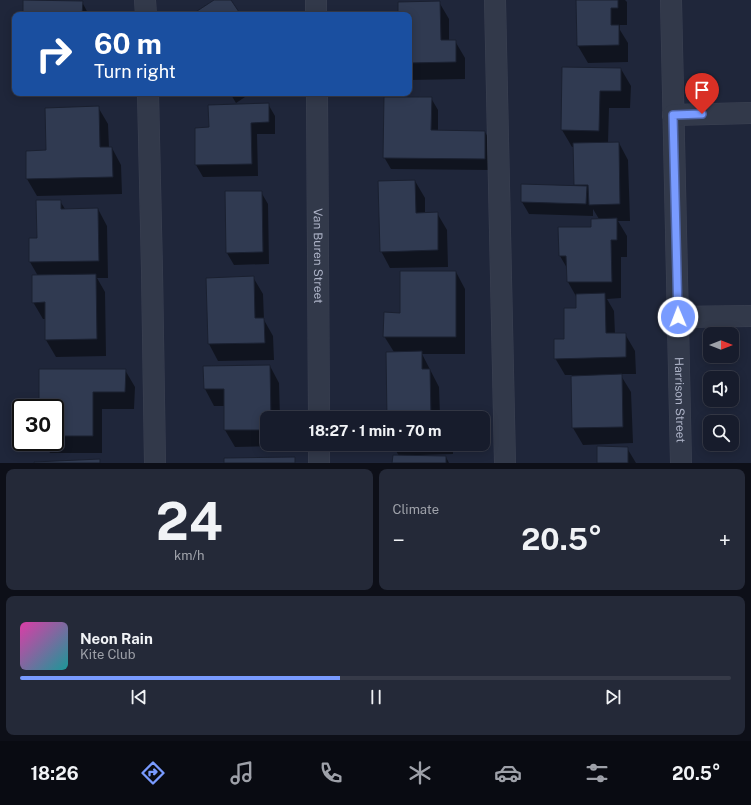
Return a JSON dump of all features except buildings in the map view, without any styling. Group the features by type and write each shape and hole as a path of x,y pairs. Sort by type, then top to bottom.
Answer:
{"street":[{"path":"145,0 146,12"},
{"path":"316,0 316,12"},
{"path":"495,0 505,463"},
{"name":"Harrison Street","path":"671,0 681,463"},
{"path":"148,96 155,463"},
{"name":"Van Buren Street","path":"317,96 319,411"},
{"path":"673,115 751,113"},
{"path":"678,317 751,316"},
{"path":"319,451 319,463"}],"route":[{"path":"678,317 673,115 702,114"}]}
